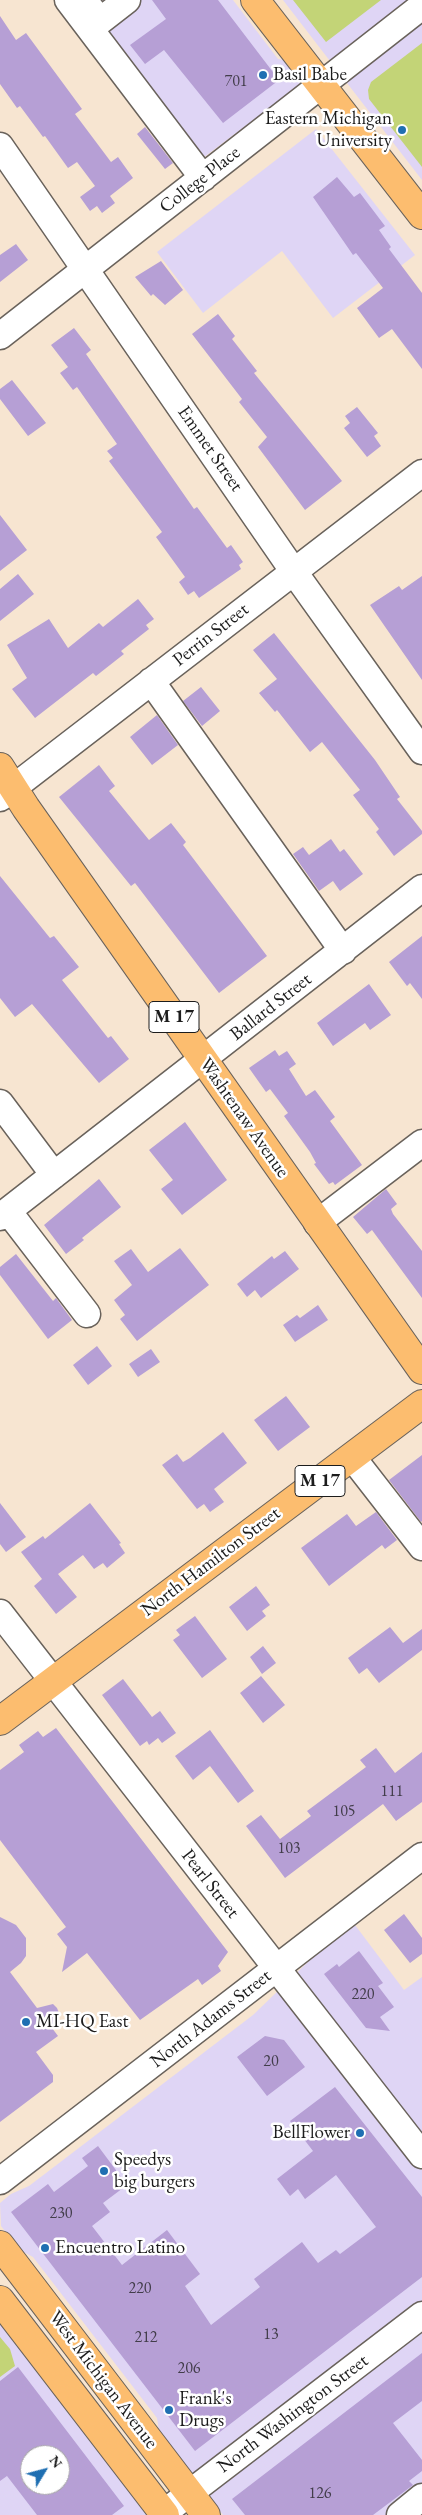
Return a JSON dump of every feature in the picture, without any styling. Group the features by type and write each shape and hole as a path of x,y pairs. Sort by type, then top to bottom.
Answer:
{"main road":[{"path":"255,0 422,215"},
{"name":"Washtenaw Avenue","path":"4,784 203,1059 422,1370"},
{"name":"North Hamilton Street","path":"0,1720 422,1404"},
{"name":"West Michigan Avenue","path":"0,2245 206,2515"},
{"name":"West Michigan Avenue","path":"0,2300 163,2514"}],"street":[{"path":"68,0 203,178"},
{"path":"84,0 100,21 127,0"},
{"name":"College Place","path":"0,336 422,6"},
{"name":"Emmet Street","path":"0,146 294,572 422,751"},
{"name":"Perrin Street","path":"4,784 151,681 422,473"},
{"path":"151,681 343,951"},
{"name":"Ballard Street","path":"4,1214 422,888"},
{"path":"0,1103 54,1175"},
{"path":"317,1223 422,1143"},
{"path":"4,1214 87,1314"},
{"path":"352,1457 422,1547"},
{"name":"Pearl Street","path":"0,1613 422,2155"},
{"name":"North Adams Street","path":"0,2181 422,1856"},
{"name":"North Washington Street","path":"163,2514 422,2315"},
{"path":"400,2515 422,2497"}],"shaded area":[{"path":"76,0 233,0 278,59 286,60 302,80 297,87 199,161"},
{"name":"Eastern Michigan University","path":"283,0 422,0 422,180 323,52"},
{"path":"316,129 415,255 333,318 282,251 203,313 157,252"},
{"path":"355,1925 404,1990 422,1977 422,2515 223,2515 159,2431 157,2418 33,2257 20,2250 1,2226 0,2203 11,2194 29,2186 253,2015 310,1960"},
{"path":"0,2315 28,2353 30,2363 76,2423 85,2428 152,2515 0,2515"}],"green space":[{"path":"293,0 381,0 326,42"},
{"path":"422,43 422,167 369,99 368,90 371,82"},
{"path":"0,2337 10,2349 15,2366 0,2377"}],"building":[{"path":"152,0 218,0 279,80 223,123 164,50 145,64 130,45 166,19"},
{"path":"0,16 16,40 26,33 82,109 75,114 111,162 118,157 133,178 110,196 115,203 102,213 97,206 90,211 80,197 95,186 77,162 68,168 45,136 43,137 20,106 17,108 0,84"},
{"path":"145,127 173,163 165,169 137,134"},
{"path":"337,177 354,197 360,193 385,226 379,230 391,247 389,249 422,293 422,369 392,329 379,338 357,308 383,288 356,253 353,255 313,197"},
{"path":"16,244 28,260 0,282 0,255"},
{"path":"161,261 183,290 165,305 153,294 151,296 135,277"},
{"path":"218,314 235,336 232,339 257,371 254,373 342,481 305,510 258,447 267,437 239,402 242,399 192,334"},
{"path":"74,328 91,350 86,354 194,509 197,507 227,548 231,545 243,562 239,565 241,569 199,598 194,591 188,595 179,582 185,577 156,537 162,532 109,461 113,458 107,451 117,444 77,387 73,390 60,373 68,367 51,345"},
{"path":"12,380 46,423 28,436 0,399 0,389"},
{"path":"357,407 378,433 374,436 381,446 367,457 344,428 350,423 345,416"},
{"path":"0,515 27,550 0,571"},
{"path":"18,574 34,594 0,621 0,589"},
{"path":"422,576 422,680 370,605 399,586 402,590"},
{"path":"138,599 154,619 146,625 149,629 121,651 124,654 96,676 93,673 35,718 12,689 27,678 7,645 49,619 68,648 99,623 103,627"},
{"path":"274,633 375,760 400,797 397,799 422,831 422,834 394,856 376,832 379,829 353,795 360,790 322,742 310,752 277,710 275,712 259,693 277,679 253,650"},
{"path":"201,687 220,711 202,726 183,701"},
{"path":"157,715 178,745 152,765 130,737"},
{"path":"99,765 115,786 109,791 149,840 171,823 186,842 183,845 267,956 219,993 135,883 131,886 59,797"},
{"path":"331,839 340,852 344,849 363,874 340,891 333,881 319,891 293,854 303,847 309,855"},
{"path":"0,876 50,938 54,936 79,967 62,980 108,1038 111,1036 129,1059 99,1083 32,1004 15,1017 0,998"},
{"path":"422,936 422,999 410,983 407,986 389,962"},
{"path":"369,984 391,1015 370,1030 365,1023 333,1046 317,1023"},
{"path":"275,1050 279,1056 287,1051 296,1064 289,1069 306,1096 315,1090 335,1117 330,1121 362,1165 335,1185 333,1182 329,1184 314,1164 316,1163 310,1152 284,1116 288,1113 270,1089 266,1092 249,1068"},
{"path":"185,1122 227,1180 182,1215 161,1189 173,1180 149,1150"},
{"path":"99,1179 121,1207 82,1238 84,1240 66,1254 44,1225"},
{"path":"386,1189 397,1204 391,1209 393,1214 422,1251 422,1298 372,1230 367,1234 353,1217"},
{"path":"180,1248 209,1285 137,1341 120,1319 125,1315 114,1300 132,1285 114,1261 131,1249 148,1272"},
{"path":"285,1251 299,1269 261,1298 255,1290 247,1297 237,1284 272,1256 274,1259"},
{"path":"16,1254 53,1301 56,1298 72,1320 48,1339 0,1275 0,1267"},
{"path":"318,1305 328,1320 295,1342 283,1325 297,1315 300,1318"},
{"path":"97,1346 112,1366 88,1385 73,1365"},
{"path":"151,1349 160,1362 138,1377 129,1364"},
{"path":"286,1396 310,1427 278,1451 254,1420"},
{"path":"223,1432 247,1463 214,1489 224,1502 210,1512 204,1504 197,1509 162,1465 177,1454 183,1462"},
{"path":"422,1455 422,1521 421,1522 389,1480"},
{"path":"0,1503 26,1537 6,1552 0,1544"},
{"path":"90,1503 121,1543 119,1544 125,1553 107,1568 103,1563 94,1569 83,1555 58,1574 77,1597 56,1614 34,1586 42,1579 21,1552 43,1536 45,1539"},
{"path":"376,1512 397,1540 385,1549 382,1545 329,1586 301,1548 347,1514 356,1526"},
{"path":"256,1586 270,1605 262,1611 266,1616 247,1631 229,1607"},
{"path":"195,1616 227,1659 202,1678 173,1640 180,1635 176,1630"},
{"path":"390,1627 403,1643 422,1629 422,1650 379,1683 367,1668 359,1674 348,1658"},
{"path":"263,1646 276,1663 262,1674 250,1657"},
{"path":"261,1676 285,1705 263,1723 240,1693"},
{"path":"123,1679 152,1717 160,1711 176,1733 162,1743 158,1738 149,1745 147,1741 140,1746 102,1695"},
{"path":"56,1728 228,1952 218,1966 221,1971 202,1985 198,1979 140,2020 87,1953 62,1972 67,1947 57,1934 66,1927 0,1840 0,1770 24,1752 19,1745 38,1731 43,1737"},
{"path":"210,1730 254,1791 238,1803 210,1766 193,1780 175,1756"},
{"path":"376,1748 395,1773 422,1752 422,1802 396,1821 383,1804 285,1878 246,1826 261,1815 280,1839 311,1816 307,1811 366,1767 360,1760"},
{"path":"404,1914 422,1938 422,1954 410,1963 384,1930"},
{"name":"MI-HQ East","path":"0,1917 16,1925 26,1938 26,1956 10,1972 37,2008 53,2004 59,2013 52,2028 58,2036 36,2052 53,2075 53,2082 0,2122"},
{"path":"359,1951 383,1983 378,1986 394,2007 380,2017 390,2031 366,2028 324,1974 337,1964 339,1967"},
{"path":"265,2036 284,2040 305,2067 267,2096 237,2057"},
{"path":"335,2087 422,2197 422,2277 195,2451 11,2212 48,2184 54,2192 88,2166 82,2158 98,2146 127,2185 103,2203 110,2212 92,2226 122,2265 167,2230 200,2274 185,2286 211,2325 260,2287 254,2279 302,2242 318,2263 336,2250 340,2254 376,2227 336,2175 305,2199 298,2189 290,2196 277,2179 313,2151 290,2121"},
{"path":"422,2353 422,2401 393,2423 422,2460 422,2471 409,2481 413,2485 373,2515 245,2515 232,2499"},
{"path":"18,2367 124,2506 112,2515 37,2515 22,2495 70,2495 70,2445 20,2445 20,2493 7,2476 0,2481 0,2381"}],"place":[{"name":"Basil Babe","path":"263,75"},
{"name":"Eastern Michigan University","path":"402,130"},
{"name":"MI-HQ East","path":"26,2022"},
{"name":"BellFlower","path":"360,2133"},
{"name":"Speedys big burgers","path":"104,2171"},
{"name":"Encuentro Latino","path":"45,2248"},
{"name":"Frank's Drugs","path":"169,2410"}]}
